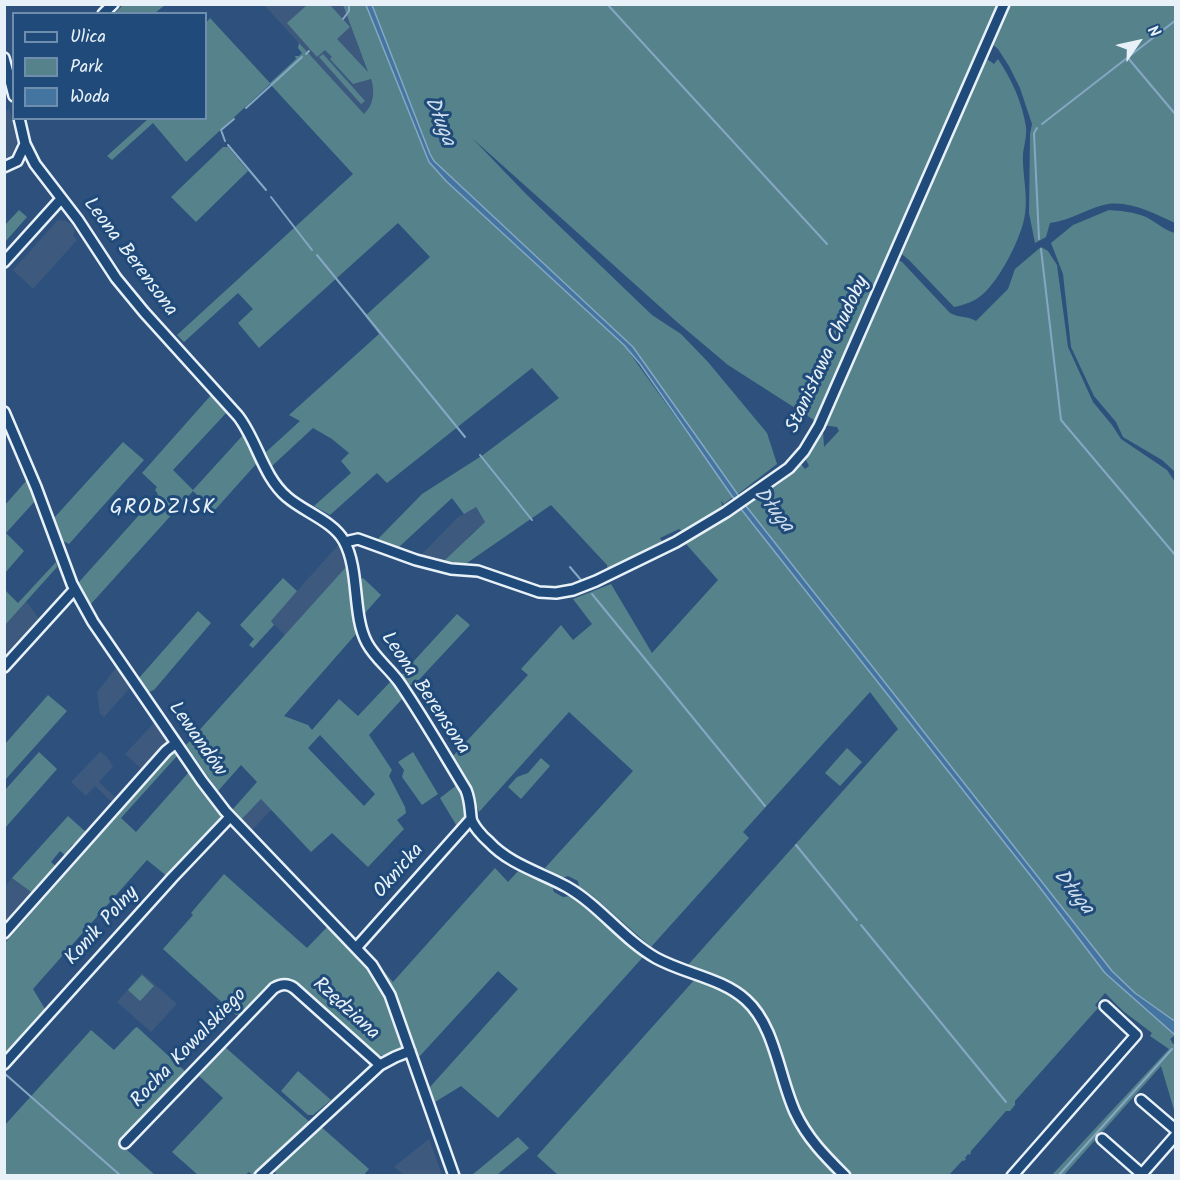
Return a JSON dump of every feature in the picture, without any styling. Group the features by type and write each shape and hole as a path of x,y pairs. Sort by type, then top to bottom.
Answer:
{"street":[{"name":"Stanisława Chudoby","path":"345,542 358,539 416,560 452,569 478,571 539,592 564,592 579,589 605,578 697,530 789,468 818,430 1004,4"},
{"path":"4,58 11,93"},
{"name":"Leona Berensona","path":"20,120 26,144 35,164 78,220 128,294 246,426 268,472 281,492 299,507 335,529 345,542 367,644 406,693 466,790 470,801 471,819 494,847 512,860 577,893 643,950 675,967 726,987 746,1000 756,1010 765,1027 794,1110 803,1127 814,1145 845,1176"},
{"path":"17,161 26,144"},
{"path":"4,167 17,161 35,164"},
{"path":"4,262 61,199"},
{"name":"Lewandów","path":"4,412 36,487 74,590 93,622 230,817 356,948 386,985 454,1176"},
{"path":"4,667 74,590"},
{"path":"4,933 176,743"},
{"name":"Konik Polny","path":"4,1064 230,817"},
{"name":"Oknicka","path":"356,948 471,819"},
{"name":"Rzędziana","path":"284,984 294,988 380,1065"},
{"name":"Rocha Kowalskiego","path":"125,1143 265,996 274,988 284,984"},
{"path":"1012,1176 1137,1035 1105,1006"},
{"path":"265,1174 380,1065 410,1051"},
{"path":"1141,1100 1176,1130"},
{"path":"1102,1138 1142,1175 1176,1135"}],"shaded area":[{"path":"264,5 343,5 373,87 373,99 367,112 364,114"},
{"path":"9,108 17,142 11,156 5,159 5,113"},
{"path":"58,220 72,225 75,229 73,236 77,240 33,289 13,270"},
{"path":"475,507 485,522 458,550 444,561 421,555 457,518"},
{"path":"340,543 346,567 285,635 270,621"},
{"path":"26,601 40,620 9,654 5,650 4,625"},
{"path":"116,668 130,688 104,717 100,714 97,692"},
{"path":"154,723 167,742 143,770 125,754"},
{"path":"100,752 107,757 113,767 99,782 117,799 113,803 95,786 86,796 71,782"},
{"path":"261,799 272,809 252,830 242,819"},
{"path":"12,878 34,894 5,924 5,887"},
{"path":"142,973 177,1004 151,1032 117,1002"},
{"path":"429,1139 442,1175 404,1175 394,1167"}],"green space":[{"path":"124,4 165,4 156,12 116,12"},
{"path":"307,5 330,5 350,27 337,39 368,72 343,5 366,5 429,162 446,181 624,345 733,497 724,504 721,501 723,508 683,532 679,529 660,538 663,543 608,571 607,565 551,505 464,565 444,561 485,522 476,507 464,514 452,498 399,547 378,539 422,494 483,455 559,398 532,368 387,483 377,473 330,515 314,506 351,473 341,461 349,453 332,439 313,428 272,466 266,452 300,421 289,415 379,334 365,316 430,257 398,223 259,348 238,323 253,309 238,293 184,342 177,335 353,174 270,84 186,162 153,123 112,160 107,156 147,120 207,120 207,22 210,18 270,83 296,59 295,56 302,53 298,48 299,43 364,114 373,98 371,79 353,84 330,59 332,57 325,50 317,57 287,23"},
{"path":"372,5 1001,5 896,237 817,422 728,365 472,138 527,195 652,315 681,334 708,362 767,433 777,464 738,494 633,347 434,161"},
{"path":"1008,5 1175,5 1175,223 1134,206 1108,204 1050,223 1046,237 1035,243 1029,213 1032,124 1020,88 1009,66 998,49 991,43"},
{"path":"323,54 365,101 361,104 319,57"},
{"path":"984,59 994,64 998,59 1012,83 1022,109 1026,130 1023,154 1025,214 1015,245 990,287 980,297 954,307 898,251"},
{"path":"223,147 228,147 248,171 196,222 171,197"},
{"path":"19,210 27,217 5,242 5,225"},
{"path":"1109,210 1141,215 1175,233 1175,472 1162,460 1123,437 1116,422 1094,396 1071,347 1063,274 1051,243 1073,225"},
{"path":"1041,247 1048,251 1057,265 1068,347 1093,402 1121,439 1167,470 1175,482 1175,1020 1135,993 1112,971 746,506 784,480 801,464 805,469 809,466 805,458 823,430 824,447 839,431 837,427 823,425 894,264 898,260 950,313 976,321 1008,289 1015,269"},
{"path":"212,394 228,411 173,470 193,490 244,434 257,463 214,511 193,491 90,605 79,582 158,494 155,490 157,487 142,473"},
{"path":"123,442 144,460 69,544 63,541 54,518"},
{"path":"27,480 35,501 6,533 24,551 5,573 5,505"},
{"path":"741,509 1105,973 1175,1035 1170,1039 1175,1044 1175,1113 1161,1066 1064,1175 1052,1175 1169,1049 1150,1036 1152,1033 1123,1011 1105,993 1095,1005 1098,1008 1015,1101 1010,1111 1006,1111 970,1155 968,1154 966,1160 962,1161 949,1175 852,1175 822,1144 804,1117 793,1093 773,1031 757,1004 746,992 733,984 688,965 898,729 870,692 743,832 749,838 651,947 593,896 579,887 578,881 568,876 562,878 545,868 633,771 569,712 479,812 467,782 452,757 528,675 521,669 561,625 573,640 592,624 573,599 611,584 652,653 718,580 686,544"},
{"path":"56,562 57,567 5,625 5,590 18,603"},
{"path":"346,567 356,634 284,716 308,725 312,730 339,699 358,716 391,681 403,698 369,735 392,770 389,776 405,807 406,813 397,820 404,829 368,867 332,833 311,852 261,799 242,819 233,809 257,782 241,765 218,791 186,745","holes":["320,735 375,794 364,806 308,748"]},
{"path":"283,578 297,591 271,621 274,625 253,648 249,645 254,639 240,625"},
{"path":"363,578 381,595 365,613 360,580"},
{"path":"198,611 211,623 154,690 149,692 139,678"},
{"path":"457,614 470,625 415,684 408,685 401,675"},
{"path":"48,695 67,711 5,780 5,744"},
{"path":"847,748 862,762 840,786 825,773"},
{"path":"39,752 57,769 5,828 5,790"},
{"path":"174,752 177,756 121,818 136,832 189,772 226,819 214,826 168,877 147,860 33,989 45,1009 48,1009 5,1060 5,943"},
{"path":"413,752 438,794 422,805 402,777 404,770 398,762"},
{"path":"541,758 550,766 521,799 508,787 517,777 528,773"},
{"path":"457,785 464,802 465,812 458,828 440,798"},
{"path":"68,816 87,833 71,846 65,855 60,851 51,862 58,868 34,894 12,878"},
{"path":"495,868 508,882 520,869 549,884 554,892 563,897 571,896 591,909 643,957 498,1118 461,1086 435,1102 430,1087 518,989 498,971 418,1058 396,996 376,962 393,982"},
{"path":"224,874 307,948 327,927 368,968 385,992 402,1045 399,1052 386,1056 374,1055 293,982 283,978 270,984 242,1014 236,1015 163,949 193,915 191,913"},
{"path":"142,975 154,986 140,1001 128,990"},
{"path":"696,978 730,993 752,1013 772,1054 787,1108 840,1175 558,1175 537,1156"},
{"path":"137,1027 185,1071 149,1112 118,1142 155,1175 5,1175 4,1126 91,1030 114,1050"},
{"path":"225,1047 312,1124 253,1175 249,1172 245,1175 198,1175 172,1152 223,1098 199,1076"},
{"path":"298,1071 331,1100 313,1115 308,1115 281,1091"},
{"path":"319,1125 369,1169 363,1176 276,1174 276,1166"},
{"path":"518,1137 529,1148 497,1175 472,1175"}],"water":[{"path":"366,5 372,5 434,161 633,347 746,506 1112,971 1135,993 1175,1020 1175,1035 1105,973 741,509 640,364 624,345 446,181 429,162"}],"waterway":[{"path":"343,19 349,11 349,4"},
{"path":"607,4 827,244"},
{"path":"1042,124 1176,20"},
{"path":"306,54 309,51"},
{"path":"246,108 302,57"},
{"path":"1128,58 1176,115"},
{"path":"225,141 221,130 234,119"},
{"path":"1037,128 1034,133 1039,239"},
{"path":"228,145 266,190"},
{"path":"271,197 312,250"},
{"path":"1041,249 1061,420 1176,556"},
{"path":"317,255 465,437"},
{"path":"480,455 532,520"},
{"path":"570,567 581,580"},
{"path":"592,594 765,806"},
{"path":"796,845 857,920"},
{"path":"861,925 1006,1102"},
{"path":"1058,1176 1172,1049"},
{"path":"4,1073 121,1176"}],"district":[{"name":"GRODZISK","path":"163,509"}],"water label":[{"name":"Długa","path":"438,122"},
{"name":"Długa","path":"772,511"},
{"name":"Długa","path":"1072,893"}]}
